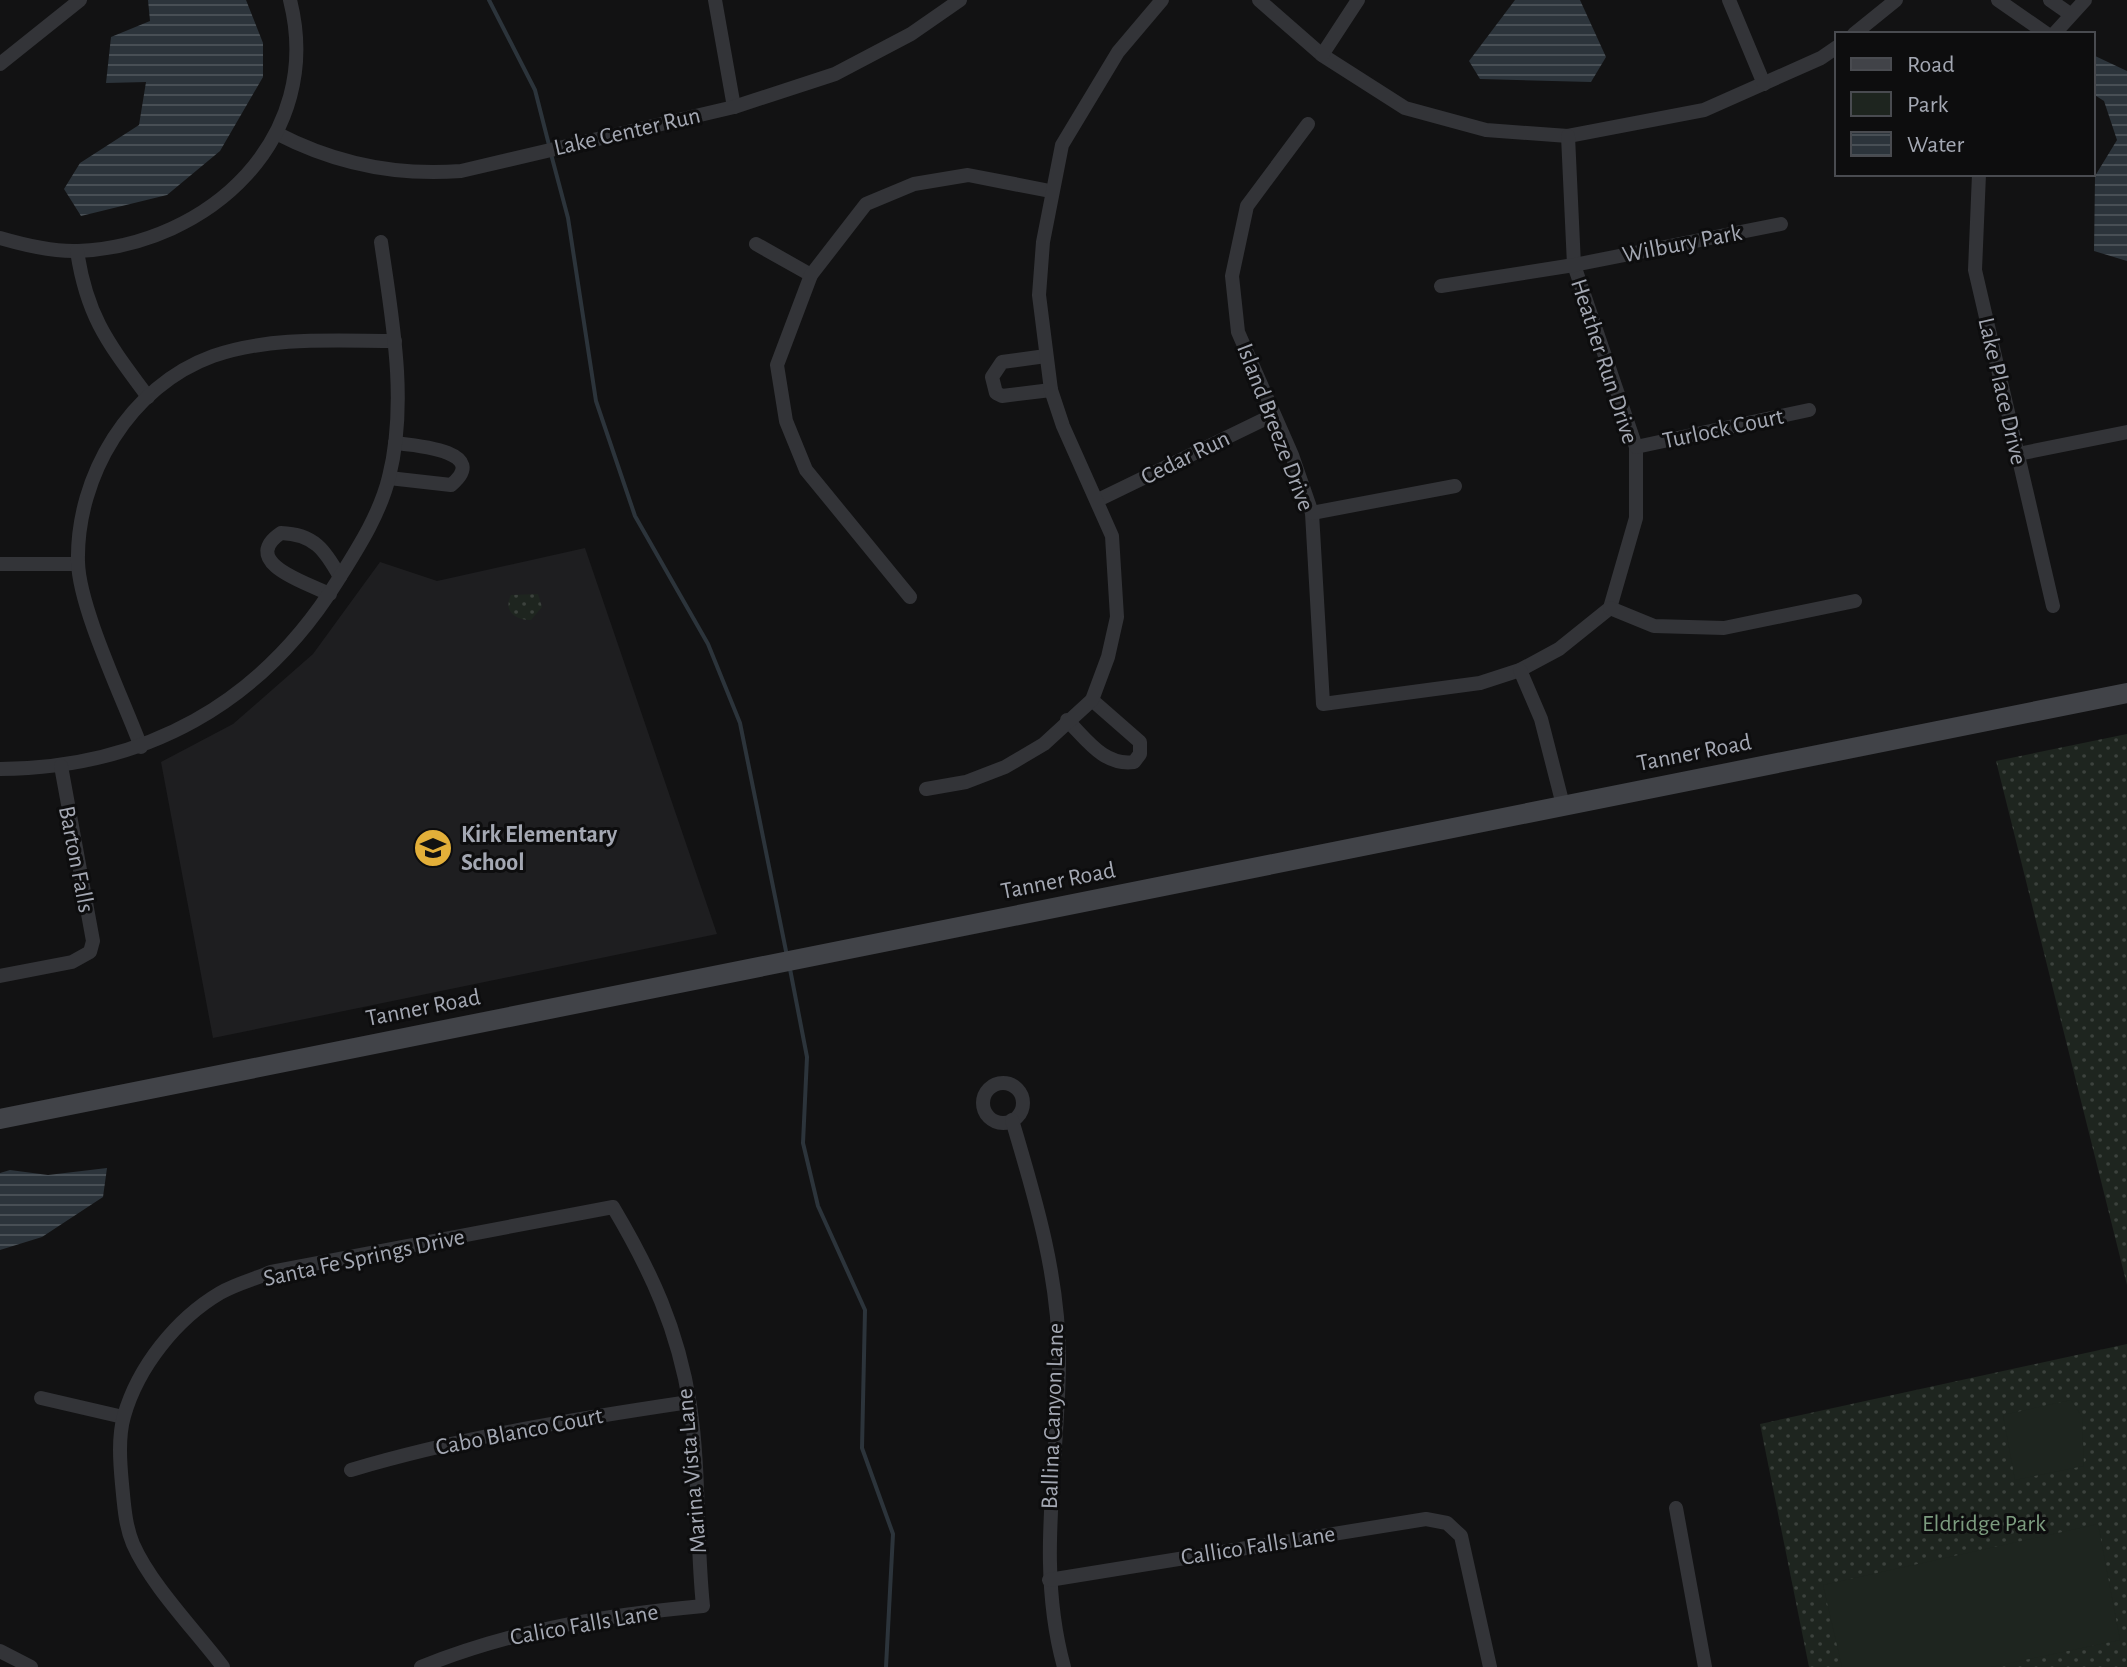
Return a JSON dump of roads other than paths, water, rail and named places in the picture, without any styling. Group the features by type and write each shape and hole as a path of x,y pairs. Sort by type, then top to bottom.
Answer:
{"main road":[{"name":"Tanner Road","path":"0,1119 2127,693"}],"street":[{"path":"0,64 80,0"},
{"path":"0,238 77,251 129,242 170,229 212,206 236,186 278,134 288,108 295,74 296,45 290,0"},
{"path":"715,0 734,107"},
{"name":"Lake Center Run","path":"278,134 312,150 385,171 424,174 461,171 734,107 835,74 911,34 960,0"},
{"path":"926,789 966,782 1005,767 1044,744 1092,700 1108,657 1117,617 1112,536 1063,426 1051,390 1039,295 1050,191 1062,145 1118,52 1162,0"},
{"path":"1259,0 1322,55 1405,108 1486,130 1568,136 1704,110 1821,58 1835,48"},
{"path":"1322,55 1358,0"},
{"path":"1729,0 1764,84"},
{"path":"1856,32 1896,0"},
{"path":"1998,0 2044,32"},
{"path":"2050,0 2070,14"},
{"path":"2056,32 2085,0"},
{"name":"Island Breeze Drive","path":"1308,124 1247,206 1232,276 1238,332 1292,455 1312,513 1323,704 1480,683 1520,670"},
{"name":"Heather Run Drive","path":"1568,136 1574,265 1636,447 1636,518 1610,608"},
{"path":"910,597 806,470 786,421 777,365 811,275 866,204 914,184 968,175 1050,191"},
{"name":"Lake Place Drive","path":"1979,176 1975,270 2053,606"},
{"name":"Wilbury Park","path":"1441,286 1574,265 1781,224"},
{"path":"0,769 61,766 141,747 220,706 255,680 301,633 330,594 368,531 389,478 395,443 395,341 381,242"},
{"path":"756,244 811,275"},
{"path":"77,251 83,287 93,319 148,397"},
{"path":"141,747 98,635 78,564 82,516 100,459 118,431 148,397 172,378 212,356 302,341 395,341"},
{"path":"1046,356 1002,362 992,377 996,393 1002,396 1051,390"},
{"name":"Turlock Court","path":"1636,447 1809,410"},
{"name":"Cedar Run","path":"1098,500 1273,415"},
{"path":"2018,454 2127,432"},
{"path":"389,478 451,485 459,478 462,468 450,452 395,443"},
{"path":"1312,513 1455,486"},
{"path":"330,594 285,575 270,562 267,550 271,540 281,533 313,539 325,550 340,577"},
{"path":"0,564 78,564"},
{"path":"1563,805 1541,719 1520,670 1559,649 1610,608 1654,626 1724,628 1855,601"},
{"path":"1067,720 1102,756 1121,764 1134,762 1140,754 1140,742 1092,700"},
{"name":"Barton Falls","path":"0,976 72,962 90,952 93,941 61,766"},
{"name":"Ballina Canyon Lane","path":"1012,1120 1044,1230 1057,1316 1059,1364 1048,1535 1054,1626 1064,1667"},
{"name":"Marina Vista Lane","path":"613,1207 651,1272 673,1333 689,1402 703,1606"},
{"name":"Santa Fe Springs Drive","path":"223,1667 146,1569 131,1540 120,1461 123,1417 144,1370 184,1320 221,1292 271,1272 613,1207"},
{"path":"41,1398 123,1417"},
{"name":"Cabo Blanco Court","path":"351,1470 411,1452 524,1428 689,1402"},
{"path":"1676,1508 1705,1667"},
{"name":"Callico Falls Lane","path":"1049,1580 1426,1519 1447,1523 1461,1536 1490,1667"},
{"name":"Calico Falls Lane","path":"421,1667 484,1643 554,1624 703,1606"},
{"path":"0,1651 31,1667"}],"water":[{"path":"148,0 246,0 263,43 263,77 220,151 167,195 81,216 64,189 80,163 139,125 146,82 106,83 111,37 150,21"},
{"path":"1515,0 1580,0 1606,57 1591,82 1480,79 1469,61"},
{"path":"2095,56 2127,71 2127,261 2094,251 2095,176 2117,140 2104,101 2095,95"},
{"path":"107,1168 103,1197 42,1237 0,1250 0,1173 10,1170 48,1175"}],"waterway":[{"path":"489,0 535,90 549,145"},
{"path":"551,154 568,218 596,401 635,516 708,644 740,723 787,956"},
{"path":"790,969 807,1057 803,1143 818,1206 865,1310 862,1448 893,1534 886,1667"}],"place":[{"name":"Kirk Elementary School","path":"433,848"}],"park label":[{"name":"Eldridge Park","path":"1984,1523"}]}
